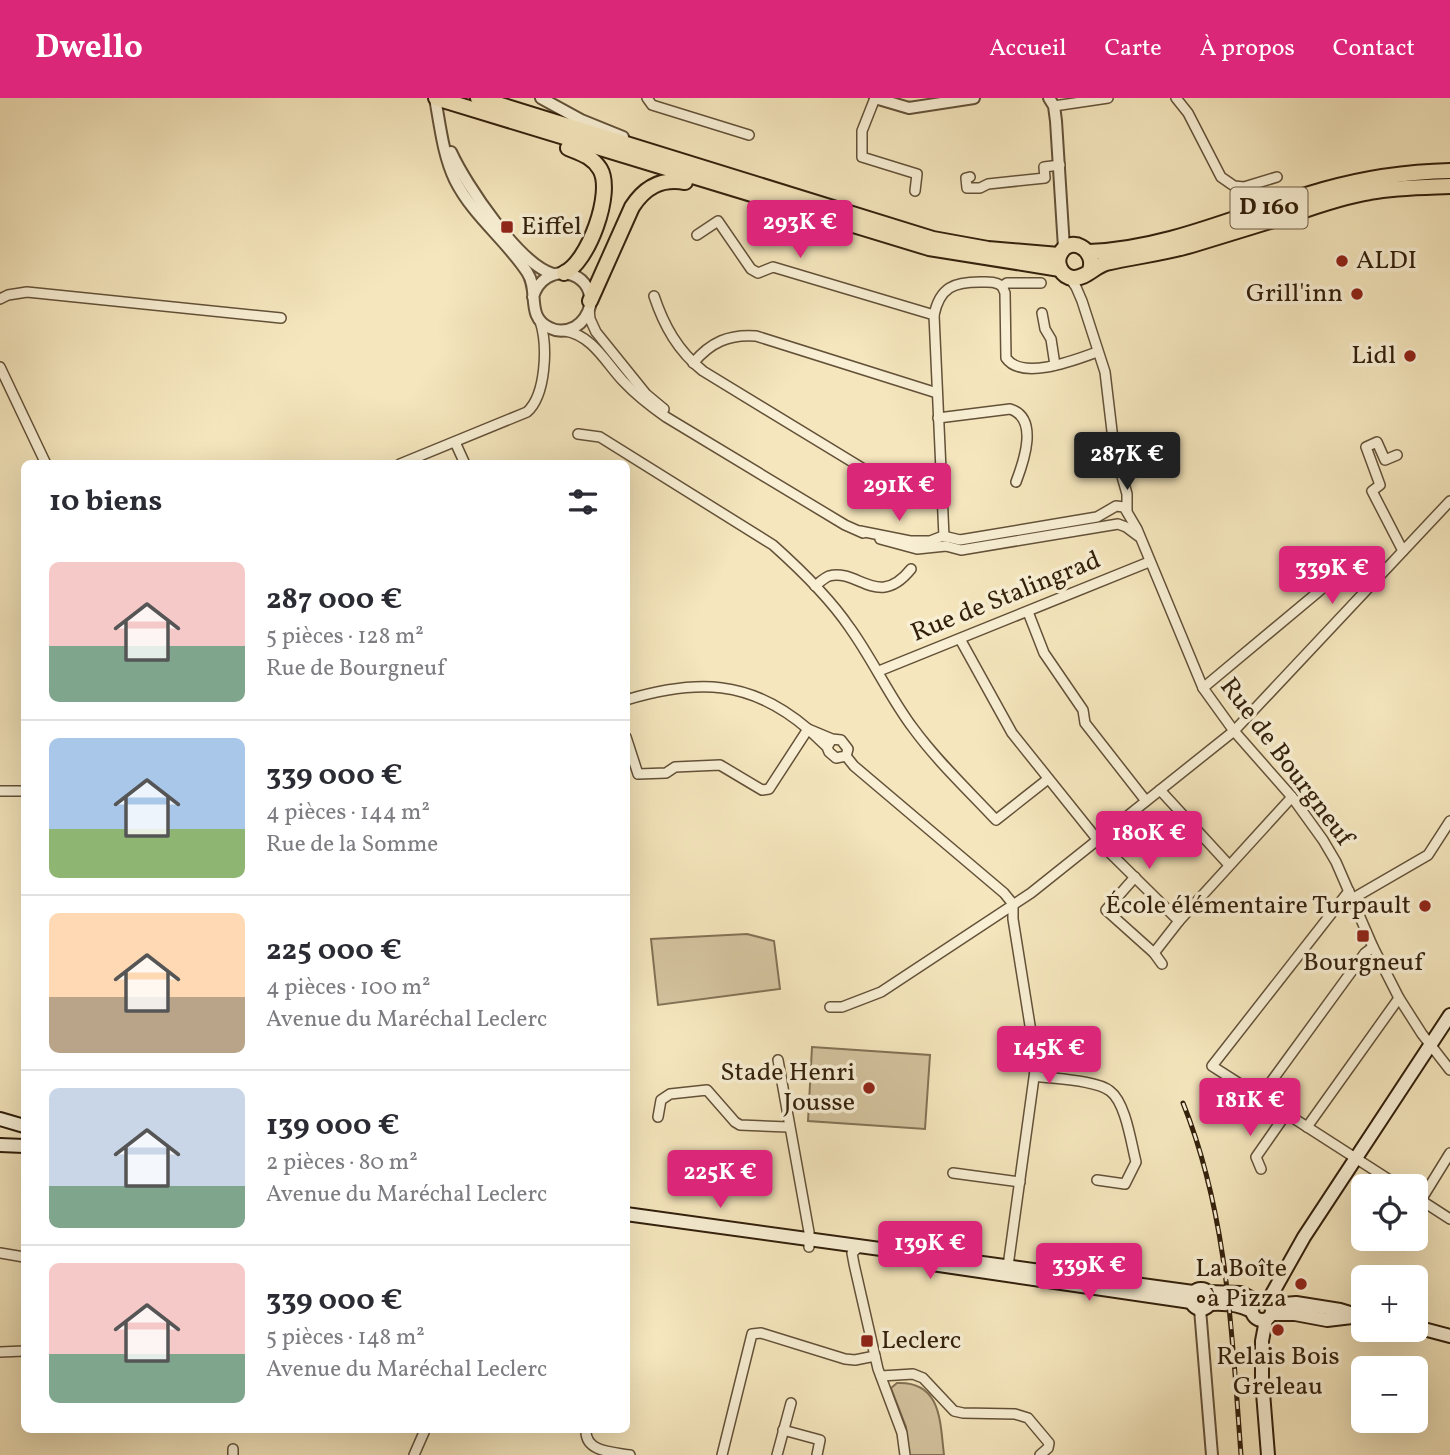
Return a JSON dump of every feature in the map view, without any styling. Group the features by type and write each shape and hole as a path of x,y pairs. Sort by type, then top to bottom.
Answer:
{"main road":[{"name":"D 160","path":"436,98 753,197 929,248 1069,258 1165,240 1366,179 1411,172 1450,171"},
{"name":"D 160","path":"478,98 933,239 988,249 1069,258"},
{"path":"493,116 512,127 588,156 600,170 605,185 603,205 579,260 571,270 558,273"},
{"path":"590,305 632,207 639,195 651,186 666,181 682,181 753,197"},
{"name":"D 160","path":"1088,273 1104,264 1166,253 1368,192 1450,186"},
{"path":"1069,258 1092,258 1088,273 1074,278 1069,258"},
{"path":"1263,1309 1289,1261 1450,1015"},
{"path":"0,1119 21,1125"},
{"path":"0,1145 21,1146"},
{"path":"630,1215 809,1243"},
{"path":"630,1222 1008,1266 1201,1300"},
{"path":"856,1249 994,1273 1233,1304 1327,1320 1351,1318"},
{"path":"1268,1455 1262,1380 1257,1362 1263,1309 1280,1270 1289,1261"},
{"path":"1281,1280 1285,1292 1296,1303"},
{"path":"1263,1309 1296,1303 1351,1314"},
{"path":"1428,1330 1450,1336"}],"street":[{"path":"436,98 448,162 464,196 529,275 535,314 540,321 547,327 573,332 587,341 644,402 845,525 904,547 926,550 943,538 970,540 1097,517 1120,506 1128,512 1126,522 1118,524 961,550 943,538"},
{"path":"541,98 581,120 661,155"},
{"path":"648,98 652,105 749,135"},
{"path":"915,191 917,174 862,157 862,131 875,98 909,108 974,98"},
{"path":"1069,258 1052,102 1108,98"},
{"path":"1176,98 1188,113 1221,177 1234,186 1244,187 1277,177"},
{"path":"441,131 479,200 533,264 579,279 585,285 590,319 596,332 646,394 723,451"},
{"path":"970,177 966,178 967,188 980,188 988,184 1045,178 1044,167 1060,165"},
{"path":"697,235 718,221 751,269 758,273 774,267 934,315"},
{"name":"Rue de Bourgneuf","path":"1069,258 1105,372 1114,448 1128,512 1203,688 1234,731 1292,797 1323,840 1336,862 1373,947 1399,998 1450,1070"},
{"path":"533,297 539,283 558,273"},
{"name":"Rue de Bourgneuf","path":"1082,301 1088,273"},
{"path":"943,538 934,315 939,298 953,285 961,282 995,282 1002,286 1005,293 1006,358 1017,368 1055,365 1097,352"},
{"path":"1002,286 1007,283 1041,283"},
{"path":"0,299 27,292 281,318"},
{"path":"653,296 662,320 684,354 694,363 760,407 877,477 892,483 941,490"},
{"path":"544,353 547,345 561,330 580,324 590,305"},
{"path":"1042,313 1045,329 1051,339 1055,365"},
{"path":"410,460 527,412 535,405 540,393 544,353 544,335 540,321"},
{"path":"694,363 703,352 735,335 756,336 937,393"},
{"path":"0,367 44,460"},
{"path":"938,418 1010,408 1020,412 1024,417 1026,443 1024,461 1016,482"},
{"path":"578,434 600,437 773,545 815,586 849,625 891,697 915,731 996,820 1048,779"},
{"path":"455,442 463,460"},
{"path":"1397,455 1385,460 1377,442 1366,447 1380,485 1372,491 1403,551"},
{"name":"Rue de Bourgneuf","path":"1113,508 1120,496 1121,481"},
{"path":"830,1007 842,1007 881,992 1031,893 1234,731 1450,501"},
{"path":"1113,508 1110,518 1139,537"},
{"name":"Rue de Stalingrad","path":"878,671 1149,562"},
{"path":"1203,688 1354,562"},
{"path":"815,586 828,576 842,576 870,586 885,587 902,580 911,569"},
{"path":"1028,612 1044,653 1083,710 1084,723 1146,801"},
{"path":"960,639 1012,733 1098,840 1179,920"},
{"path":"630,699 661,690 708,686 759,698 773,704 829,743 841,740 848,752 846,756"},
{"path":"630,749 638,774 666,774 675,767 720,765 762,790 769,789 808,729"},
{"path":"829,743 828,752 836,758 846,756"},
{"path":"846,756 854,766 1004,893 1013,904 1013,919 1036,1063 1008,1266 994,1273"},
{"path":"1160,790 1229,865"},
{"path":"0,791 21,792"},
{"path":"1154,953 1179,920 1292,797"},
{"path":"1380,1174 1212,1066 1350,895 1428,855 1450,821"},
{"path":"1135,877 1106,910 1154,953 1162,964"},
{"path":"1260,1097 1365,953 1373,947"},
{"path":"1307,1127 1399,998"},
{"path":"778,1060 809,1243"},
{"path":"1035,1076 1102,1087 1112,1092 1120,1104 1136,1162 1125,1184 1097,1180"},
{"path":"658,1117 661,1100 670,1094 707,1090 740,1125 788,1127"},
{"path":"1261,1169 1256,1157 1286,1114"},
{"path":"1428,1185 1450,1153"},
{"path":"953,1173 1020,1182"},
{"path":"1428,1205 1450,1219"},
{"path":"856,1249 875,1356 902,1433 905,1455"},
{"path":"0,1253 21,1256"},
{"path":"1201,1300 1212,1455"},
{"path":"722,1455 752,1334 761,1333 845,1359 875,1356"},
{"path":"0,1352 21,1351"},
{"path":"881,1376 912,1374 923,1378 954,1411 1016,1414 1028,1418 1049,1443 1048,1448 1040,1455"},
{"path":"777,1455 791,1403"},
{"path":"783,1430 820,1440 817,1455"},
{"path":"414,1455 424,1433"},
{"path":"586,1433 590,1445 597,1449 628,1455"}],"shaded area":[{"path":"747,934 774,941 780,989 658,1005 651,939"},
{"name":"Stade Henri Jousse","path":"812,1047 930,1055 925,1129 808,1121"},
{"path":"897,1383 912,1384 931,1396 939,1418 944,1455 909,1455 906,1427 891,1388"}],"railway":[{"path":"1183,1103 1198,1145 1219,1232 1231,1321 1241,1455"}],"place":[{"name":"Eiffel","path":"507,227"},
{"name":"ALDI","path":"1342,261"},
{"name":"Grill'inn","path":"1357,294"},
{"name":"Lidl","path":"1410,356"},
{"name":"École élémentaire Turpault","path":"1425,906"},
{"name":"Bourgneuf","path":"1363,936"},
{"name":"Stade Henri Jousse","path":"869,1088"},
{"name":"La Boîte à Pizza","path":"1301,1284"},
{"name":"Relais Bois Greleau","path":"1278,1330"},
{"name":"Leclerc","path":"867,1341"}]}
